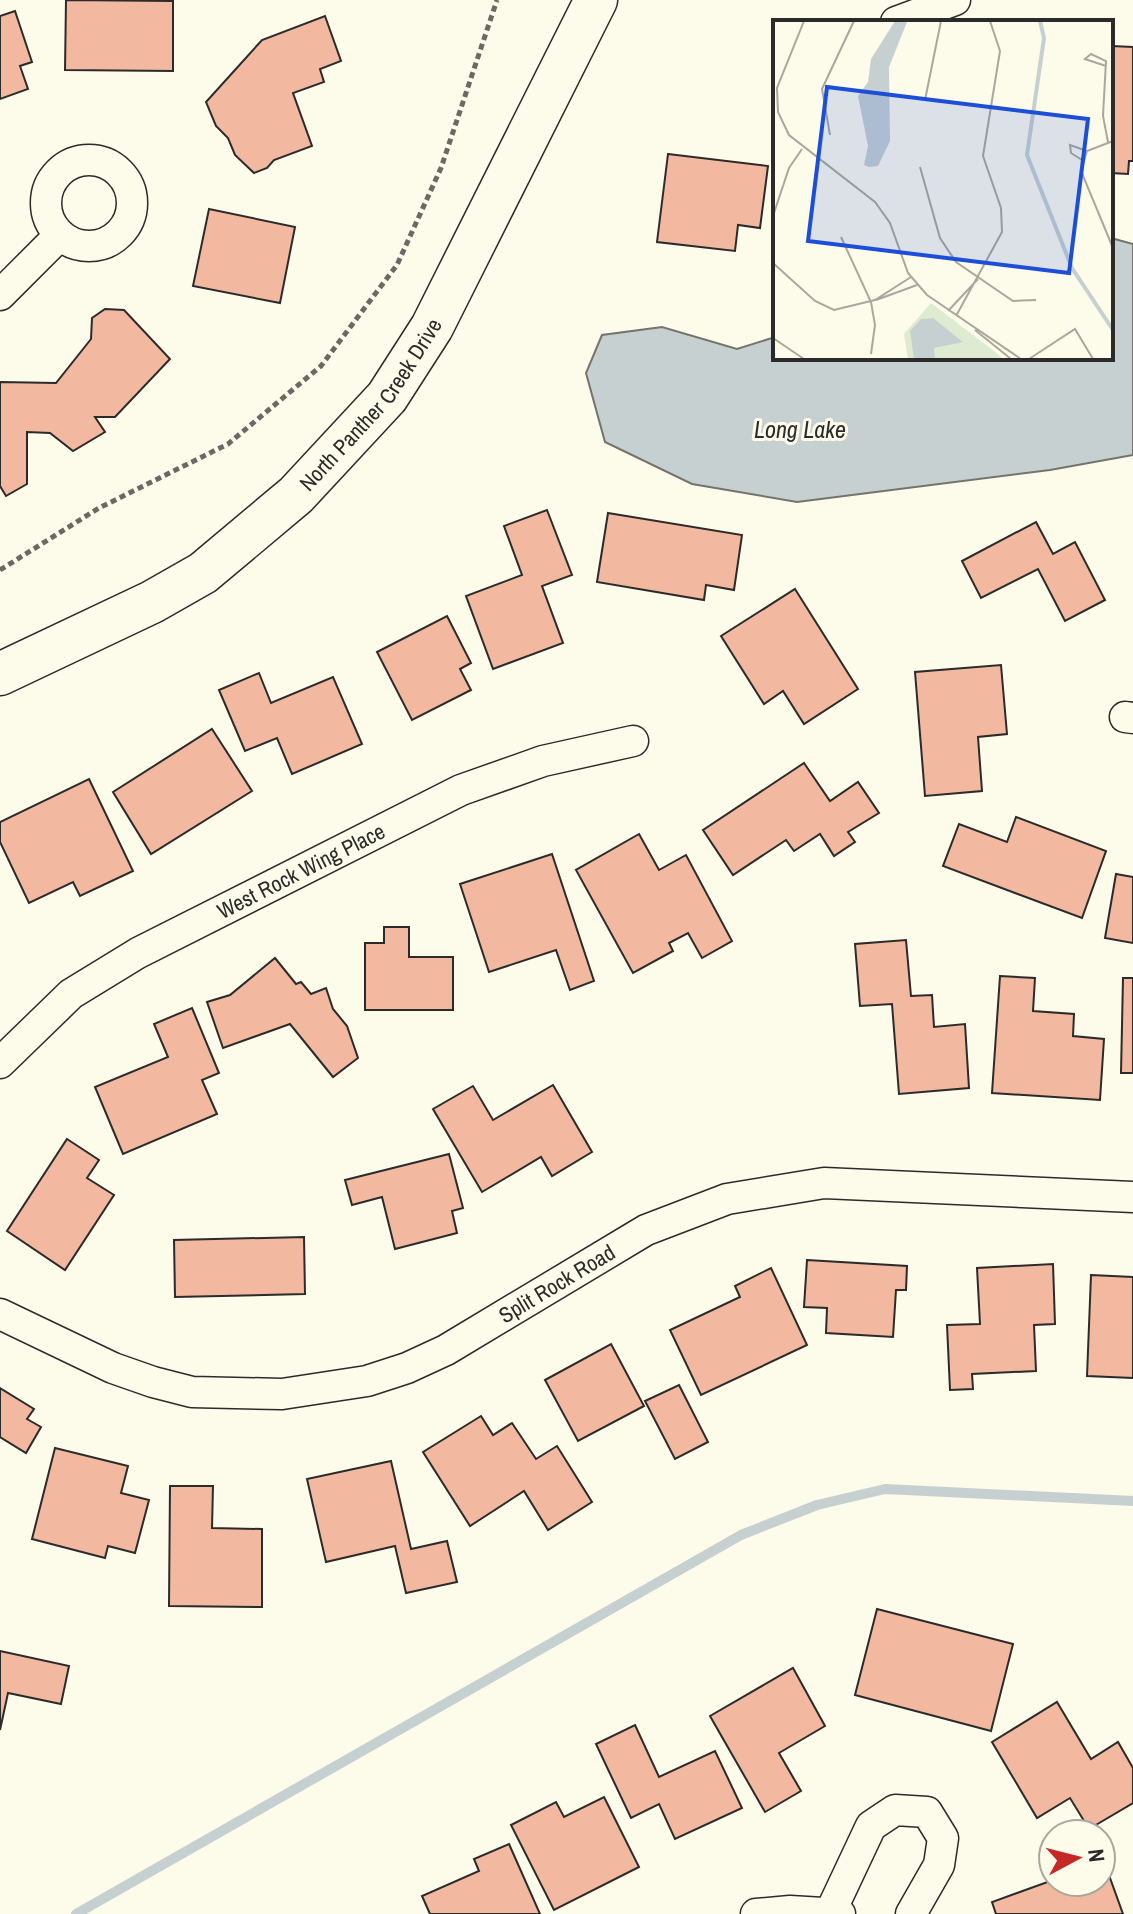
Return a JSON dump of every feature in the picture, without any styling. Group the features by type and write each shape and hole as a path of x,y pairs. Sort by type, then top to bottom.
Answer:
{"street":[{"name":"North Panther Creek Drive","path":"0,674 152,602 203,573 296,495 387,397 432,327 596,0"},
{"path":"901,20 955,0"},
{"path":"0,295 60,235"},
{"name":"West Rock Wing Place","path":"0,1063 71,994 138,953 461,790 543,761 633,741"},
{"name":"Split Rock Road","path":"0,1314 113,1368 153,1382 192,1392 282,1394 367,1381 407,1368 446,1350 646,1230 727,1199 824,1183 1133,1197"},
{"path":"756,1914 836,1913 871,1826 895,1810 927,1812 943,1838 939,1865 911,1914"}],"path":[{"path":"0,570 99,508 228,444 321,366 397,265 441,168 497,0"}],"water":[{"name":"Long Lake","path":"1113,239 1133,244 1133,455 1050,470 797,502 692,484 605,442 586,373 602,335 662,327 737,349 773,338 773,360 1113,360"}],"building":[{"path":"66,0 173,1 173,71 65,70"},
{"path":"15,11 32,62 20,66 28,89 0,99 0,16"},
{"path":"325,16 341,61 320,69 324,82 293,93 312,146 274,160 267,168 254,173 235,155 228,138 216,126 206,102 262,40"},
{"path":"1113,46 1133,47 1133,161 1129,161 1128,174 1113,173"},
{"path":"668,154 768,166 760,228 738,225 735,251 657,242"},
{"path":"209,209 295,227 280,303 193,286"},
{"path":"105,309 124,310 170,359 115,417 95,417 105,432 73,451 50,433 27,432 27,484 6,496 0,486 0,382 56,383 91,339 92,318"},
{"path":"547,510 572,575 542,586 563,643 493,669 466,596 522,575 504,526"},
{"path":"608,513 742,535 734,590 706,585 704,600 597,582"},
{"path":"1036,522 1053,554 1075,542 1105,600 1065,621 1038,569 981,598 962,561"},
{"path":"795,589 858,689 804,724 783,691 764,704 721,636"},
{"path":"447,616 471,663 460,669 471,690 412,720 377,652"},
{"path":"1001,665 1007,734 978,737 982,791 925,796 915,672"},
{"path":"259,673 271,703 333,677 362,744 292,774 277,738 245,751 219,690"},
{"path":"212,729 252,791 151,854 113,792"},
{"path":"804,763 830,801 858,782 879,813 848,832 855,842 834,856 820,834 794,851 786,840 733,875 703,830"},
{"path":"89,779 133,871 80,896 73,882 29,903 0,842 0,822"},
{"path":"1016,817 1106,851 1082,918 943,866 959,824 1007,842"},
{"path":"639,834 659,870 686,855 732,941 702,958 688,933 669,943 673,951 633,973 576,870"},
{"path":"552,854 594,981 570,990 556,950 489,972 460,884"},
{"path":"1116,874 1133,877 1133,943 1105,938"},
{"path":"384,927 409,927 409,957 453,957 453,1010 365,1010 365,943 384,943"},
{"path":"906,940 911,996 932,995 934,1027 965,1024 969,1088 899,1094 892,1004 860,1006 855,944"},
{"path":"275,958 296,984 301,982 311,994 326,988 333,1009 347,1026 358,1058 333,1077 290,1024 223,1048 207,1002 230,995"},
{"path":"1000,976 1035,978 1033,1011 1074,1014 1073,1036 1104,1039 1100,1100 992,1093"},
{"path":"1123,978 1133,978 1133,1073 1121,1073"},
{"path":"192,1008 219,1073 202,1080 217,1114 123,1154 95,1087 168,1057 154,1024"},
{"path":"553,1085 592,1152 552,1176 541,1157 482,1192 433,1109 473,1086 493,1120"},
{"path":"67,1139 99,1160 87,1178 114,1195 65,1270 7,1231"},
{"path":"449,1154 463,1208 452,1211 457,1233 395,1249 382,1197 352,1205 345,1180"},
{"path":"304,1237 305,1294 175,1297 174,1240"},
{"path":"807,1260 907,1266 906,1290 896,1290 893,1337 826,1333 827,1308 804,1307"},
{"path":"1053,1264 1055,1324 1034,1325 1036,1371 972,1374 973,1389 950,1390 947,1325 980,1324 977,1268"},
{"path":"771,1268 807,1345 701,1395 670,1330 740,1297 735,1286"},
{"path":"1091,1275 1133,1277 1133,1378 1087,1376"},
{"path":"611,1344 644,1406 578,1441 545,1380"},
{"path":"679,1385 708,1442 675,1459 645,1401"},
{"path":"0,1388 34,1409 27,1419 41,1427 26,1453 0,1437"},
{"path":"481,1416 493,1435 512,1423 536,1459 557,1446 592,1502 548,1530 524,1491 470,1526 423,1452"},
{"path":"55,1448 128,1466 121,1493 149,1500 135,1553 108,1546 105,1558 32,1539"},
{"path":"391,1461 411,1549 447,1541 457,1582 406,1593 395,1546 326,1562 307,1479"},
{"path":"170,1486 213,1486 212,1528 262,1529 262,1607 169,1606"},
{"path":"877,1609 1013,1644 991,1731 855,1695"},
{"path":"0,1651 69,1666 61,1704 8,1693 0,1730"},
{"path":"793,1668 825,1726 779,1753 801,1791 765,1812 710,1716"},
{"path":"1057,1702 1091,1759 1118,1742 1133,1768 1133,1803 1108,1818 1082,1818 1070,1798 1037,1818 992,1742"},
{"path":"635,1725 659,1777 715,1751 742,1808 675,1839 659,1804 631,1818 596,1744"},
{"path":"604,1797 639,1867 554,1910 511,1825 556,1802 564,1817"},
{"path":"509,1844 540,1914 430,1914 422,1896 479,1871 474,1859"},
{"path":"1037,1886 1037,1898 1117,1897 1123,1914 996,1914 992,1902"}],"waterway":[{"path":"76,1914 741,1535 817,1505 885,1489 1133,1501"}]}
